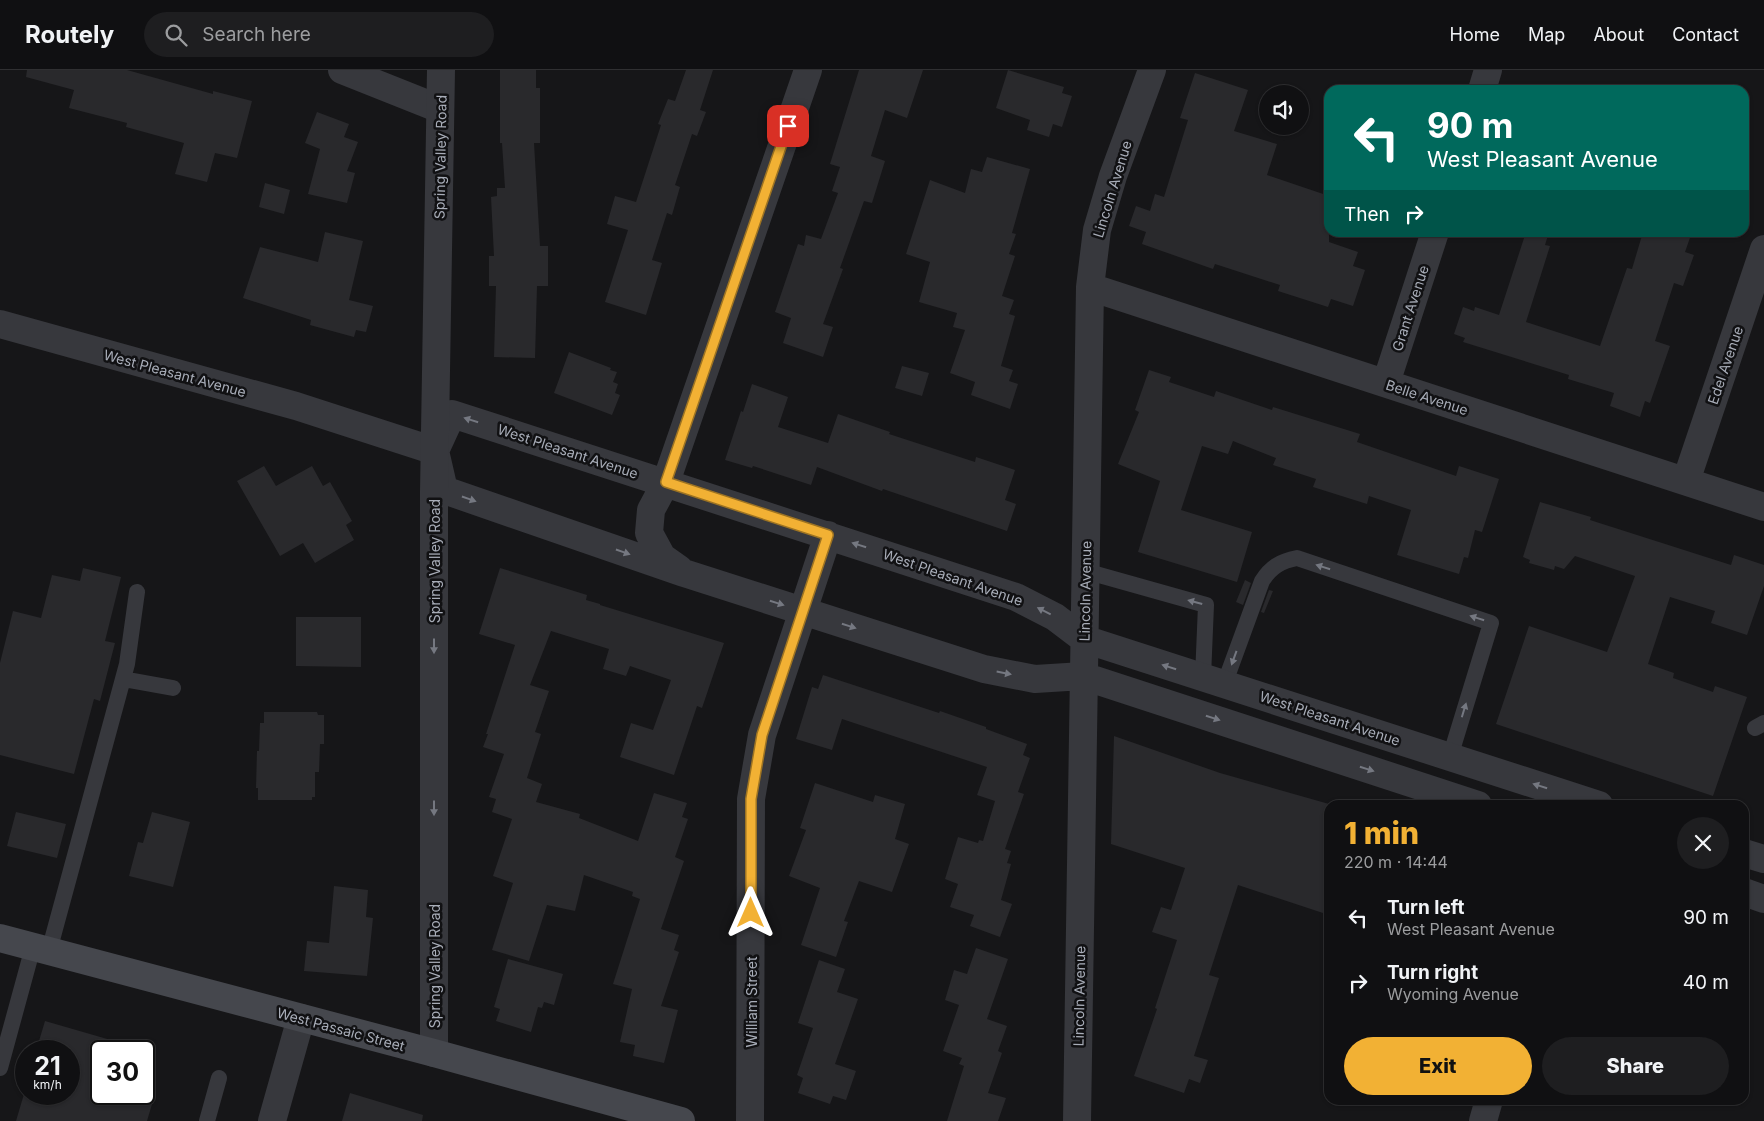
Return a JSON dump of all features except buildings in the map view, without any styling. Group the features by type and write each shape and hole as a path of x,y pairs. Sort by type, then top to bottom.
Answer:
{"main road":[{"name":"West Passaic Street","path":"0,938 434,1053 641,1116 681,1121"}],"street":[{"path":"342,70 440,108"},
{"name":"Spring Valley Road","path":"434,1053 435,451 441,70"},
{"path":"684,573 662,557 650,533 651,510 666,482 808,70"},
{"name":"Lincoln Avenue","path":"1077,1121 1090,287 1097,230 1112,176 1152,70"},
{"path":"1484,85 1488,70"},
{"name":"Grant Avenue","path":"1386,383 1433,237"},
{"name":"Edel Avenue","path":"1686,481 1764,249"},
{"name":"Belle Avenue","path":"1090,287 1764,506"},
{"name":"West Pleasant Avenue","path":"0,324 296,406 435,451 452,414 1016,597 1055,616 1084,639 1578,800"},
{"path":"435,451 444,490 684,573 984,669 1035,679 1083,676 1463,800"},
{"name":"William Street","path":"750,1121 751,799 762,735 828,535"},
{"path":"1749,855 1764,860"},
{"path":"1749,894 1764,899"},
{"path":"272,1121 301,1018"},
{"path":"1484,1121 1488,1105"}],"lane":[{"path":"1214,681 1262,581 1271,569 1288,560 1298,558 1491,623 1450,757"},
{"path":"1085,571 1206,605 1214,681"},
{"path":"0,1068 41,949 123,679 137,592"},
{"path":"123,679 173,688"},
{"path":"207,1121 219,1078"}],"route":[{"path":"751,913 751,799 762,735 828,535 666,482 788,126"}]}
